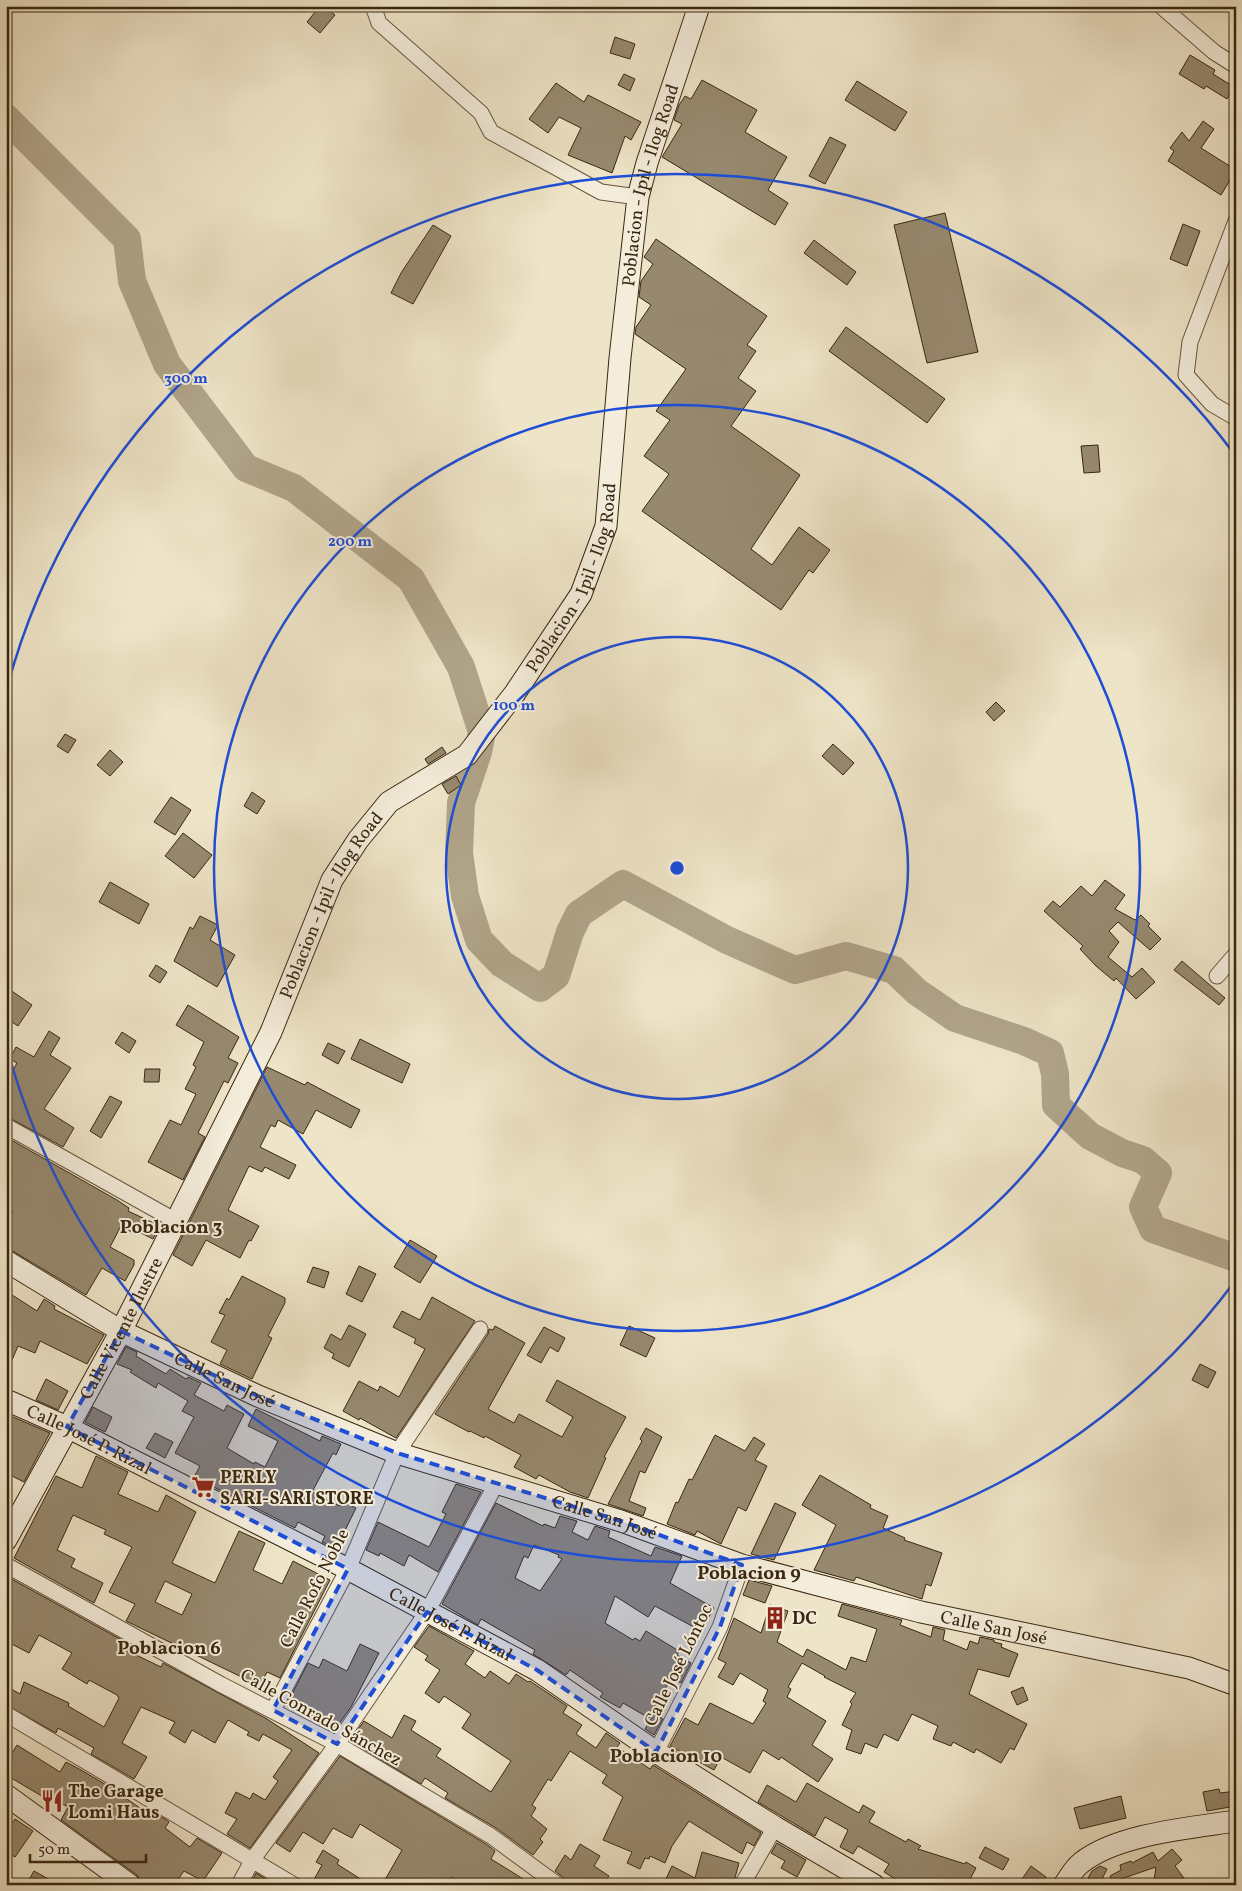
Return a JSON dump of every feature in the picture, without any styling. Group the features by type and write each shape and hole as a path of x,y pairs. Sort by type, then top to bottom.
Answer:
{"street":[{"path":"373,6 380,24 481,113 491,132 601,192 638,198"},
{"name":"Poblacion - Ipil - Ilog Road","path":"176,1221 271,1032 332,880 358,840 389,802 467,755 516,693 581,594 606,526 620,358 638,198 647,163 699,6"},
{"path":"1161,6 1214,52 1236,66"},
{"path":"1236,221 1190,342 1186,375 1212,404 1236,418"},
{"path":"1216,976 1236,954"},
{"path":"6,1126 176,1221"},
{"name":"Calle Vicente Ilustre","path":"6,1540 121,1331 176,1221"},
{"name":"Calle San José","path":"6,1261 121,1331 258,1396 397,1453 621,1521 742,1565 920,1612 1189,1668 1236,1685"},
{"name":"Calle Rofo Noble","path":"273,1710 348,1569 397,1453 480,1328"},
{"name":"Calle José P. Rizal","path":"6,1400 67,1427 348,1569 538,1670 656,1752 775,1827 874,1885"},
{"path":"239,1885 253,1859 337,1744 427,1612 496,1484"},
{"name":"Calle Conrado Sánchez","path":"6,1564 220,1684 337,1744 491,1836 558,1885"},
{"name":"Calle José Lóntoc","path":"656,1752 720,1627 742,1565"},
{"path":"6,1714 294,1885"},
{"path":"6,1795 130,1885"},
{"path":"1064,1885 1080,1864 1111,1845 1166,1832 1236,1820"},
{"path":"742,1885 775,1827"}],"highlighted area":[{"path":"121,1331 258,1396 397,1453 621,1521 742,1565 720,1627 656,1752 537,1670 427,1612 337,1744 273,1710 348,1569 67,1427"}],"building":[{"path":"320,6 324,6 335,15 320,33 307,22"},
{"path":"615,37 635,44 630,59 610,53"},
{"path":"1190,55 1215,70 1213,74 1234,87 1227,99 1206,86 1204,89 1179,74"},
{"path":"624,74 635,79 630,91 618,85"},
{"path":"702,80 757,110 745,132 787,157 768,190 788,203 775,225 662,157 682,124 674,120 679,105 685,96 691,99"},
{"path":"857,81 907,112 895,131 845,100"},
{"path":"556,83 584,102 588,95 641,122 631,140 625,136 612,173 568,155 581,128 559,117 548,133 529,119"},
{"path":"1203,121 1214,129 1201,148 1236,170 1221,195 1168,161 1174,151 1170,148 1182,132 1189,141"},
{"path":"830,137 846,145 825,184 809,176"},
{"path":"945,213 978,352 927,363 894,225"},
{"path":"1183,224 1200,231 1187,266 1170,259"},
{"path":"433,225 451,236 413,304 391,293 401,273"},
{"path":"656,239 767,316 747,345 756,351 738,378 756,391 731,426 800,475 751,549 772,565 799,527 830,550 813,573 809,570 781,610 642,511 669,474 644,456 670,420 656,411 686,369 635,334 636,327 651,305 639,297 641,281 653,264 644,257"},
{"path":"814,240 856,272 847,285 804,253"},
{"path":"846,327 945,399 927,423 829,351"},
{"path":"1098,445 1100,472 1084,473 1081,446"},
{"path":"996,702 1005,711 994,721 986,712"},
{"path":"65,734 76,740 68,753 57,746"},
{"path":"833,744 854,763 843,775 822,756"},
{"path":"442,747 446,753 428,764 425,759"},
{"path":"110,750 123,762 110,776 97,765"},
{"path":"456,776 461,785 448,794 442,784"},
{"path":"252,792 265,801 257,814 244,806"},
{"path":"171,797 191,810 175,835 154,822"},
{"path":"183,833 212,855 194,878 165,856"},
{"path":"1105,880 1125,895 1115,909 1135,920 1141,915 1150,924 1148,926 1161,939 1150,950 1118,922 1109,931 1119,942 1108,957 1132,977 1142,968 1155,982 1136,999 1116,978 1114,981 1096,966 1080,949 1083,946 1044,911 1053,901 1060,907 1081,886 1092,896"},
{"path":"110,882 149,904 139,924 99,902"},
{"path":"200,916 218,925 210,940 235,955 217,987 174,961 190,927 193,929"},
{"path":"1182,961 1225,998 1219,1005 1174,970"},
{"path":"156,965 167,972 160,983 149,976"},
{"path":"6,987 32,1005 18,1026 6,1018"},
{"path":"188,1005 239,1037 228,1058 238,1063 228,1083 224,1081 198,1133 205,1137 183,1180 148,1162 170,1120 181,1125 196,1094 185,1089 196,1067 193,1065 204,1042 176,1025"},
{"path":"49,1031 60,1038 50,1055 71,1068 44,1109 74,1128 63,1147 6,1116 6,1083 17,1063 10,1059 16,1047 34,1057"},
{"path":"122,1032 136,1041 129,1053 115,1043"},
{"path":"360,1039 410,1064 402,1083 351,1059"},
{"path":"328,1043 345,1051 338,1064 322,1055"},
{"path":"267,1067 305,1085 307,1082 360,1110 351,1128 316,1110 303,1134 278,1120 275,1127 271,1125 260,1147 296,1165 289,1179 265,1167 262,1172 249,1166 228,1210 259,1226 251,1241 249,1240 240,1258 206,1240 192,1266 173,1255"},
{"path":"145,1069 160,1069 159,1082 144,1082"},
{"path":"110,1096 122,1102 101,1138 90,1131"},
{"path":"13,1141 117,1200 129,1208 128,1211 160,1226 153,1239 137,1231 135,1234 121,1226 110,1247 134,1260 134,1265 125,1281 102,1268 86,1295 6,1247 6,1222 13,1211 6,1207 6,1151"},
{"path":"410,1240 437,1256 420,1283 394,1267"},
{"path":"359,1266 376,1274 362,1302 346,1294"},
{"path":"313,1267 329,1272 324,1288 307,1282"},
{"path":"242,1276 285,1298 285,1303 268,1336 272,1338 252,1379 220,1364 227,1350 211,1342 225,1315 219,1313 227,1298 229,1300"},
{"path":"6,1291 37,1311 44,1299 55,1306 54,1309 104,1335 87,1364 40,1341 35,1353 18,1346 6,1374"},
{"path":"432,1297 475,1321 396,1438 343,1411 359,1381 378,1391 380,1386 399,1397 425,1349 414,1343 416,1339 393,1327 402,1311 420,1320"},
{"path":"349,1325 366,1334 349,1367 332,1358 334,1354 324,1348 331,1334 341,1340"},
{"path":"495,1326 525,1343 488,1409 514,1423 519,1414 562,1437 573,1417 546,1401 557,1380 626,1417 604,1457 606,1458 588,1498 570,1492 539,1475 536,1479 514,1467 521,1455 485,1436 484,1438 469,1432 435,1414 488,1334 489,1329 493,1330"},
{"path":"629,1326 655,1338 646,1357 620,1345"},
{"path":"544,1327 565,1338 558,1352 550,1347 541,1363 527,1355"},
{"path":"126,1347 137,1352 136,1356 166,1374 170,1369 186,1379 188,1377 201,1383 194,1395 224,1411 227,1405 244,1414 227,1448 254,1464 255,1462 265,1467 278,1441 248,1426 256,1409 320,1441 322,1436 341,1444 336,1455 333,1453 312,1492 340,1506 342,1501 356,1508 336,1549 322,1542 325,1536 298,1522 295,1528 194,1477 200,1466 175,1453 194,1417 182,1411 188,1401 158,1383 156,1388 130,1372 132,1370 117,1364"},
{"path":"1200,1364 1216,1372 1208,1388 1192,1380"},
{"path":"46,1379 68,1391 58,1410 36,1400"},
{"path":"93,1407 112,1417 105,1432 85,1422"},
{"path":"6,1414 50,1433 24,1482 6,1473"},
{"path":"646,1428 662,1437 645,1473 640,1471 629,1501 646,1508 643,1516 608,1504 642,1441 640,1439"},
{"path":"155,1433 173,1442 165,1458 146,1448"},
{"path":"715,1435 745,1451 754,1437 765,1444 755,1460 767,1466 746,1511 738,1507 721,1544 697,1531 695,1535 667,1524 676,1502 678,1503 689,1479 692,1480"},
{"path":"96,1456 128,1472 118,1494 158,1512 166,1495 196,1512 172,1563 215,1583 239,1531 265,1543 253,1570 282,1584 293,1561 330,1580 280,1678 267,1672 260,1686 126,1621 135,1604 109,1592 132,1547 104,1534 106,1530 73,1515 57,1550 75,1559 71,1567 103,1583 94,1603 14,1558 56,1476 82,1488","holes":["165,1581 192,1594 182,1615 155,1602"]},
{"path":"820,1475 871,1505 870,1508 888,1516 883,1528 905,1538 904,1540 942,1553 931,1586 926,1584 922,1599 856,1577 854,1581 814,1570 836,1525 802,1505"},
{"path":"456,1484 481,1492 438,1572 409,1555 404,1566 380,1553 379,1556 366,1550 378,1522 429,1547 446,1514 442,1512"},
{"path":"496,1503 543,1526 544,1524 555,1528 560,1516 577,1521 572,1532 588,1540 595,1526 610,1531 608,1537 651,1556 655,1547 682,1556 670,1583 714,1608 701,1631 655,1606 648,1617 615,1596 605,1623 633,1640 635,1638 640,1641 646,1631 679,1651 677,1655 691,1663 681,1683 671,1678 649,1718 623,1703 620,1708 600,1697 603,1693 570,1670 566,1675 533,1654 535,1650 481,1619 478,1625 442,1604","holes":["534,1545 559,1555 558,1557 562,1559 540,1591 515,1578 524,1556 528,1558"]},
{"path":"775,1503 796,1513 774,1560 751,1554"},
{"path":"6,1576 129,1644 127,1648 137,1652 136,1655 161,1667 163,1663 267,1719 319,1753 250,1848 227,1834 237,1819 225,1813 236,1792 250,1799 253,1793 265,1800 278,1781 273,1777 292,1750 263,1734 259,1741 247,1735 249,1732 228,1720 215,1743 192,1730 185,1743 169,1733 175,1722 141,1707 122,1743 147,1757 134,1779 91,1754 94,1748 58,1728 56,1733 6,1705 6,1686 20,1694 24,1682 69,1703 68,1706 104,1727 119,1698 117,1695 89,1680 87,1684 62,1669 72,1653 39,1635 29,1653 6,1641"},
{"path":"749,1580 772,1586 765,1603 743,1595"},
{"path":"842,1604 902,1620 900,1625 931,1637 933,1627 945,1630 943,1640 967,1650 970,1641 978,1644 980,1637 994,1640 994,1642 1002,1644 1001,1647 1018,1654 1009,1677 978,1669 969,1694 1027,1724 1014,1750 1010,1748 1001,1763 976,1749 974,1753 953,1742 951,1746 933,1739 938,1726 912,1714 898,1741 884,1734 877,1748 865,1743 861,1754 846,1749 852,1730 842,1725 852,1704 850,1702 856,1693 824,1677 802,1663 788,1687 791,1689 787,1697 826,1721 812,1745 833,1759 818,1782 781,1757 779,1760 763,1750 750,1773 721,1757 714,1770 670,1746 685,1718 698,1725 710,1703 753,1724 766,1703 763,1701 768,1690 740,1673 733,1685 718,1677 726,1663 718,1659 734,1618 761,1633 770,1605 788,1611 777,1642 803,1657 807,1649 846,1670 851,1657 866,1662 877,1629 838,1616"},
{"path":"429,1626 474,1651 465,1664 485,1678 490,1671 509,1684 516,1674 528,1682 530,1681 567,1706 563,1713 582,1725 576,1734 596,1748 606,1733 620,1743 617,1747 650,1769 653,1765 761,1833 754,1846 747,1842 742,1854 689,1821 672,1846 665,1863 650,1856 649,1859 645,1858 640,1869 627,1863 632,1852 603,1840 623,1797 602,1783 607,1775 570,1751 551,1781 548,1779 532,1805 536,1808 531,1816 547,1829 540,1839 543,1842 533,1855 496,1828 445,1798 448,1793 425,1778 421,1784 350,1741 364,1721 392,1738 404,1715 416,1721 411,1730 441,1749 436,1756 491,1792 511,1761 462,1728 471,1714 444,1696 439,1703 425,1693 440,1670 425,1660 428,1656 414,1647"},
{"path":"360,1644 379,1653 351,1707 334,1731 298,1711 301,1705 289,1700 308,1663 319,1668 323,1659 347,1671"},
{"path":"1023,1687 1028,1700 1017,1705 1011,1692"},
{"path":"654,1714 663,1719 654,1735 645,1729"},
{"path":"17,1745 60,1772 66,1762 125,1796 153,1817 155,1814 165,1819 169,1822 165,1828 190,1847 197,1838 222,1853 203,1881 184,1871 174,1885 142,1885 137,1875 61,1820 68,1807 54,1799 52,1802 6,1775 6,1763"},
{"path":"340,1756 486,1844 495,1851 491,1859 533,1885 464,1885 451,1877 446,1885 382,1885 402,1850 360,1824 352,1838 333,1828 323,1844 303,1832 290,1852 276,1843"},
{"path":"807,1783 859,1813 863,1805 875,1812 869,1822 906,1842 908,1839 921,1846 918,1849 965,1864 966,1862 976,1868 967,1885 905,1885 884,1872 889,1864 858,1846 853,1854 840,1847 848,1830 825,1817 815,1836 758,1802 767,1785 796,1802"},
{"path":"1219,1789 1220,1793 1236,1791 1236,1806 1207,1811 1203,1792"},
{"path":"1121,1796 1126,1818 1080,1829 1074,1808"},
{"path":"15,1819 33,1831 15,1857 6,1851 6,1832"},
{"path":"777,1843 806,1860 797,1877 781,1868 785,1861 771,1853"},
{"path":"580,1844 600,1856 594,1866 609,1876 603,1885 567,1885 564,1878 555,1871 565,1855 571,1860"},
{"path":"985,1847 1009,1859 1003,1870 979,1858"},
{"path":"1172,1849 1182,1860 1175,1866 1189,1885 1173,1885 1172,1882 1154,1880 1156,1867 1112,1882 1110,1876 1121,1870 1120,1865 1131,1861 1132,1863 1153,1852 1158,1861"},
{"path":"323,1850 339,1860 337,1864 370,1885 311,1885 322,1865 316,1862"},
{"path":"702,1852 739,1863 733,1885 663,1885 672,1866 695,1878"},
{"path":"1031,1866 1046,1877 1040,1885 1030,1885 1022,1879"},
{"path":"1100,1866 1107,1869 1100,1883 1088,1878 1092,1871"},
{"path":"34,1871 59,1885 26,1885"},
{"path":"256,1873 275,1885 250,1885"}],"waterway":[{"path":"6,118 127,239 132,281 167,364 246,468 294,488 411,579 461,667 482,732 478,752 461,803 459,853 465,896 479,940 502,964 540,988 556,976 570,932 579,914 623,884 727,940 795,970 846,956 894,970 917,992 955,1018 1024,1041 1050,1053 1055,1074 1056,1105 1090,1136 1122,1153 1143,1160 1158,1173 1143,1207 1153,1229 1236,1258"}],"place":[{"name":"PERLY SARI-SARI STORE","path":"203,1487"},
{"name":"DC","path":"775,1618"},
{"name":"The Garage Lomi Haus","path":"52,1801"}],"district":[{"name":"Poblacion 3","path":"171,1226"},
{"name":"Poblacion 9","path":"749,1572"},
{"name":"Poblacion 6","path":"169,1647"},
{"name":"Poblacion 10","path":"666,1755"}]}
